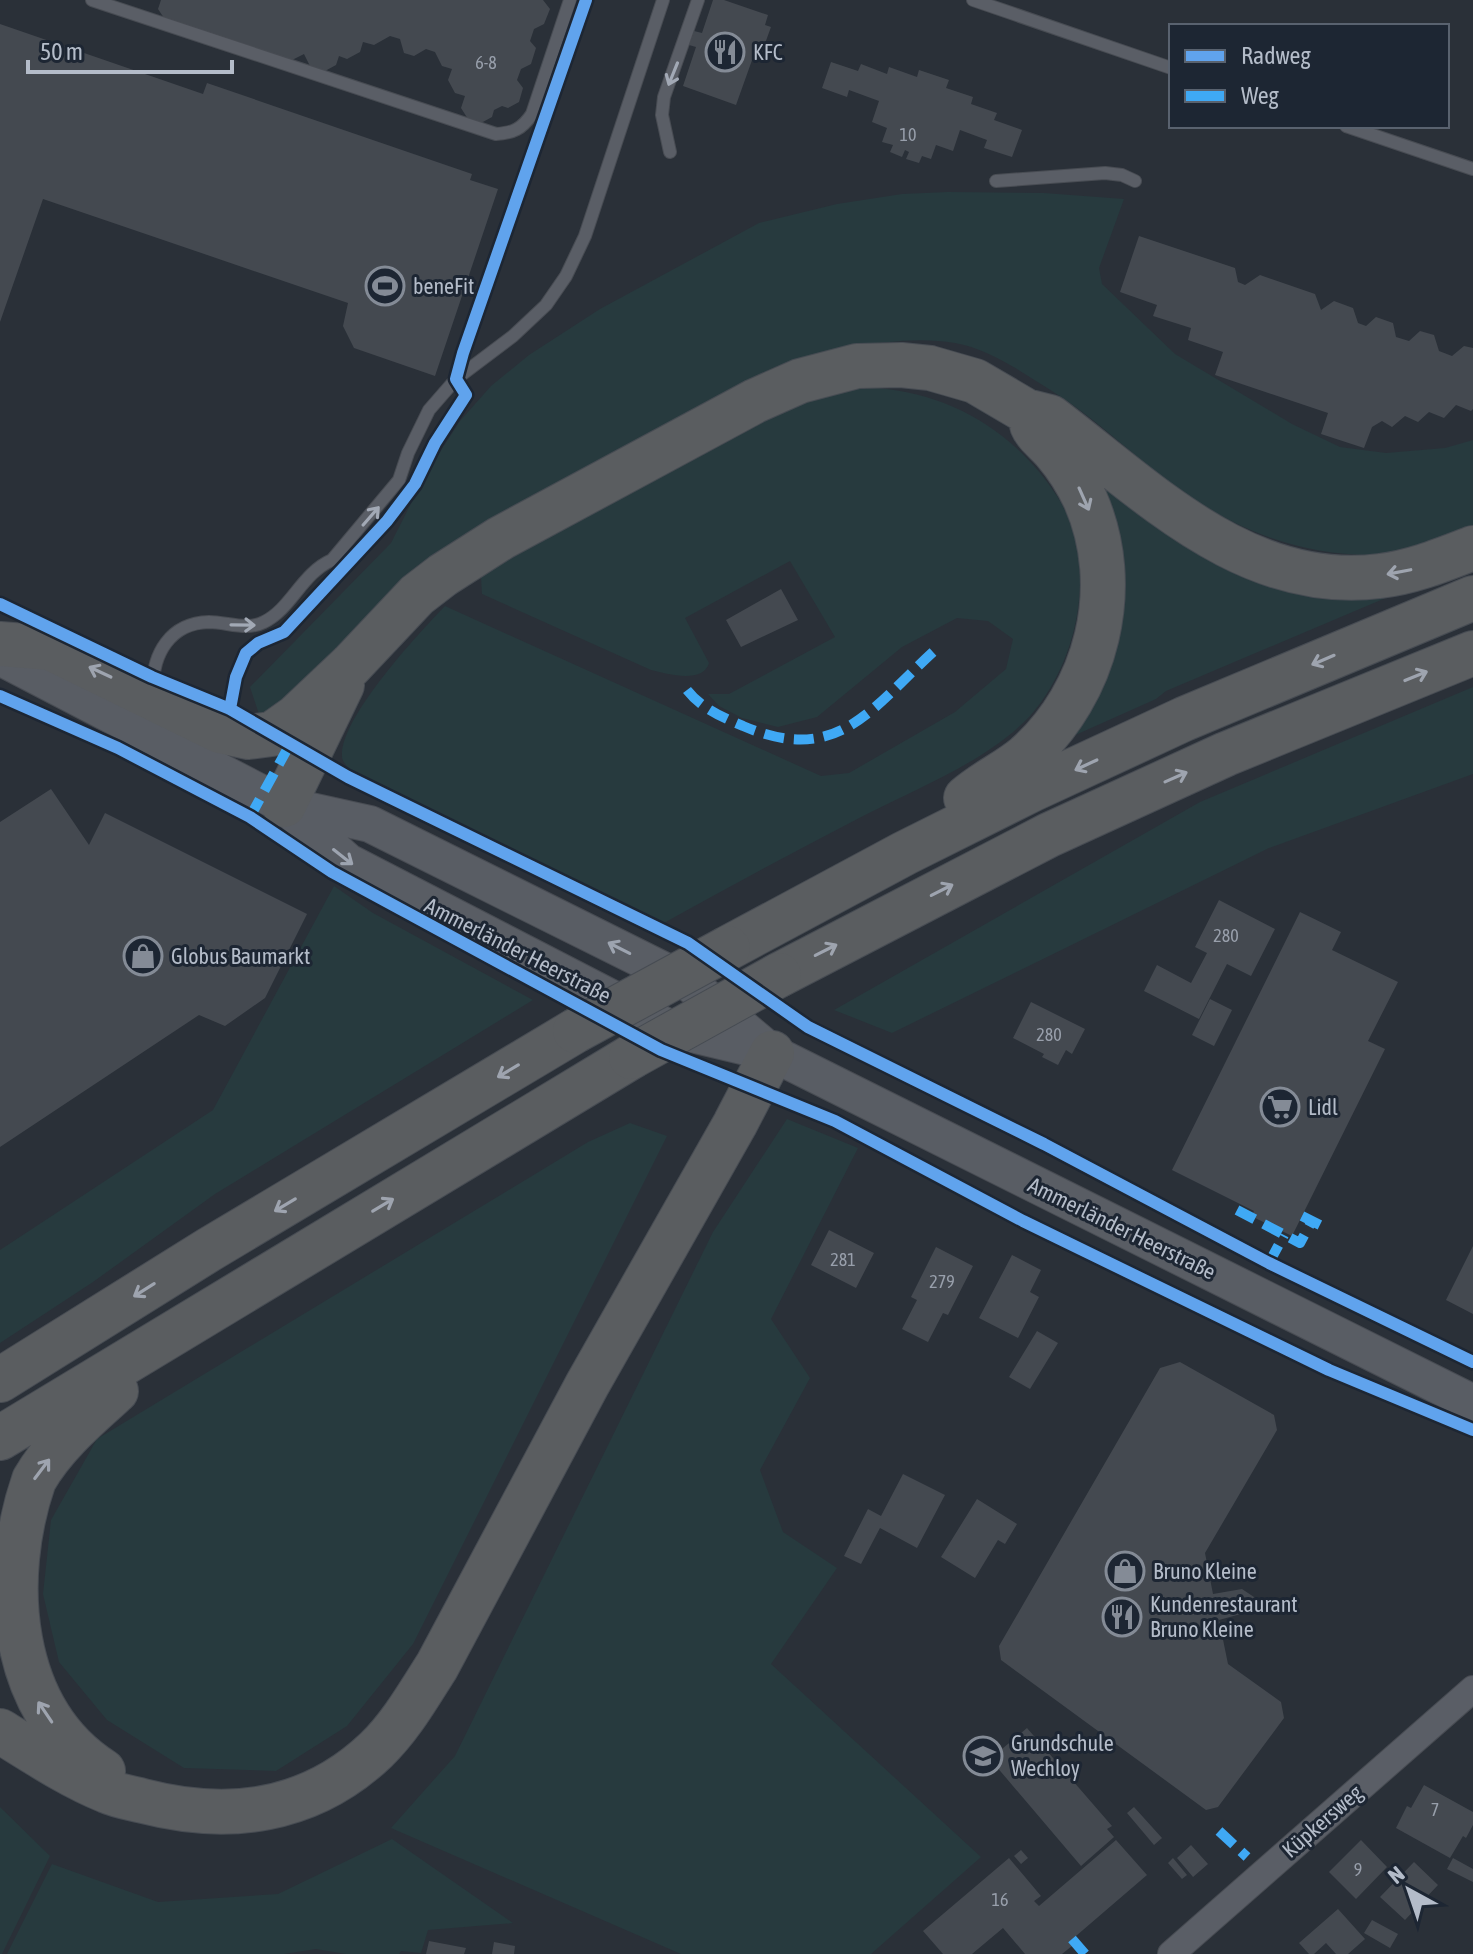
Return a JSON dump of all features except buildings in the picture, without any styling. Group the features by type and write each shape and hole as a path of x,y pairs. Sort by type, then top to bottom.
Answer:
{"highway":[{"path":"0,644 50,648 220,731 248,737 272,734 296,717 351,665 417,595 501,538 755,401 800,381 857,366 930,368 975,381 1026,411 1050,417 1209,537 1247,555 1288,569 1333,576 1377,577 1423,567 1473,548"},
{"path":"905,853 981,785 1025,756 1044,736 1080,684 1099,632 1102,568 1091,515 1071,474 1034,430 1026,411"},
{"path":"0,1380 210,1249 575,1031 905,853 1184,719 1473,598"},
{"path":"0,1438 631,1057 779,975 1049,835 1226,754 1473,653"},
{"path":"284,805 351,665"},
{"path":"0,1731 108,1792 172,1808 217,1813 274,1807 329,1786 376,1750 410,1709 437,1666 587,1385 772,1053"},
{"path":"172,1808 127,1786 90,1762 57,1730 27,1685 9,1636 3,1581 11,1533 34,1480 71,1431 196,1318"}],"street":[{"name":"Ammerländer Heerstraße","path":"0,657 284,805 348,862 671,1029 772,1053 1473,1403"},
{"name":"Ammerländer Heerstraße","path":"284,805 370,824 689,983 772,1053"},
{"name":"Küpkersweg","path":"1171,1954 1473,1689"}],"lane":[{"path":"92,0 496,134 511,133 524,127 532,114 570,0"},
{"path":"153,697 154,667 169,636 195,624 207,622 247,626 261,624 272,617 318,566 332,560 384,501 399,480 429,410 456,379 513,336 546,305 566,276 585,236 663,0"},
{"path":"670,152 662,115 664,97 698,0"},
{"path":"973,0 1169,67"},
{"path":"1352,128 1473,169"},
{"path":"996,181 1105,173 1122,175 1135,181"}],"green space":[{"path":"1044,193 1124,199 1099,268 1102,284 1175,354 1292,424 1340,447 1386,453 1445,448 1473,440 1473,532 1397,554 1333,553 1302,547 1244,527 1216,513 1162,477 1067,401 993,356 968,346 929,340 852,346 454,542 417,566 394,587 305,693 261,720 250,687 391,543 427,472 460,421 491,386 529,355 600,309 759,223 837,204 902,194"},
{"path":"877,388 905,392 956,408 1002,436 1041,474 1070,522 1078,550 1080,579 1072,639 1047,693 1030,716 994,746 952,772 662,924 355,773 344,763 342,754 346,738 368,697 445,606 821,776 849,773 955,712 1006,669 1013,639 988,621 957,618 902,647 817,717 778,727 742,718 719,706 708,694 729,694 835,637 790,561 685,618 709,663 700,674 692,675 651,670 482,594 481,577 495,566 776,413 842,389"},
{"path":"1084,473 1163,519 1421,583 1166,691 1156,699 1062,741 1081,703"},
{"path":"1473,687 1473,774 1269,848 892,1033 834,1010 1200,802"},
{"path":"334,886 373,913 533,1000 215,1194 93,1282 0,1343 0,1250 213,1110"},
{"path":"787,1119 858,1148 771,1319 810,1378 760,1470 783,1532 837,1568 771,1664 981,1857 871,1954 681,1954 391,1828 455,1756 713,1232"},
{"path":"630,1123 667,1136 413,1644 347,1726 276,1771 184,1768 107,1720 59,1662 43,1594 51,1520 97,1439 588,1142"},
{"path":"0,1807 50,1856 2,1954 0,1954"},
{"path":"392,1839 513,1923 428,1930 421,1953 346,1954 316,1949 284,1954 7,1954 52,1864 158,1902 278,1894"}],"marked path":[{"path":"687,690 705,707 743,726 776,737 803,739 828,735 850,726 890,694 933,652"},
{"path":"250,817 290,744"},
{"path":"1237,1210 1300,1243 1312,1221"},
{"path":"1302,1216 1324,1227"},
{"path":"1269,1263 1284,1235"},
{"path":"1219,1831 1247,1857"},
{"path":"1072,1939 1085,1954"}],"cycle path":[{"path":"230,709 236,677 246,653 258,643 284,632 387,521 415,484 435,443 466,395 456,379 463,353 586,0"},
{"path":"0,604 152,677 230,709 348,777 688,943 808,1027 1044,1144 1269,1263 1473,1362"},
{"path":"0,696 118,748 250,817 332,872 661,1050 835,1121 1023,1221 1329,1370 1473,1430"}],"place":[{"name":"KFC","path":"725,52"},
{"name":"beneFit","path":"385,286"},
{"name":"Globus Baumarkt","path":"143,956"},
{"name":"Lidl","path":"1280,1107"},
{"name":"Bruno Kleine","path":"1125,1571"},
{"name":"Kundenrestaurant Bruno Kleine","path":"1122,1617"},
{"name":"Grundschule Wechloy","path":"983,1756"}]}
